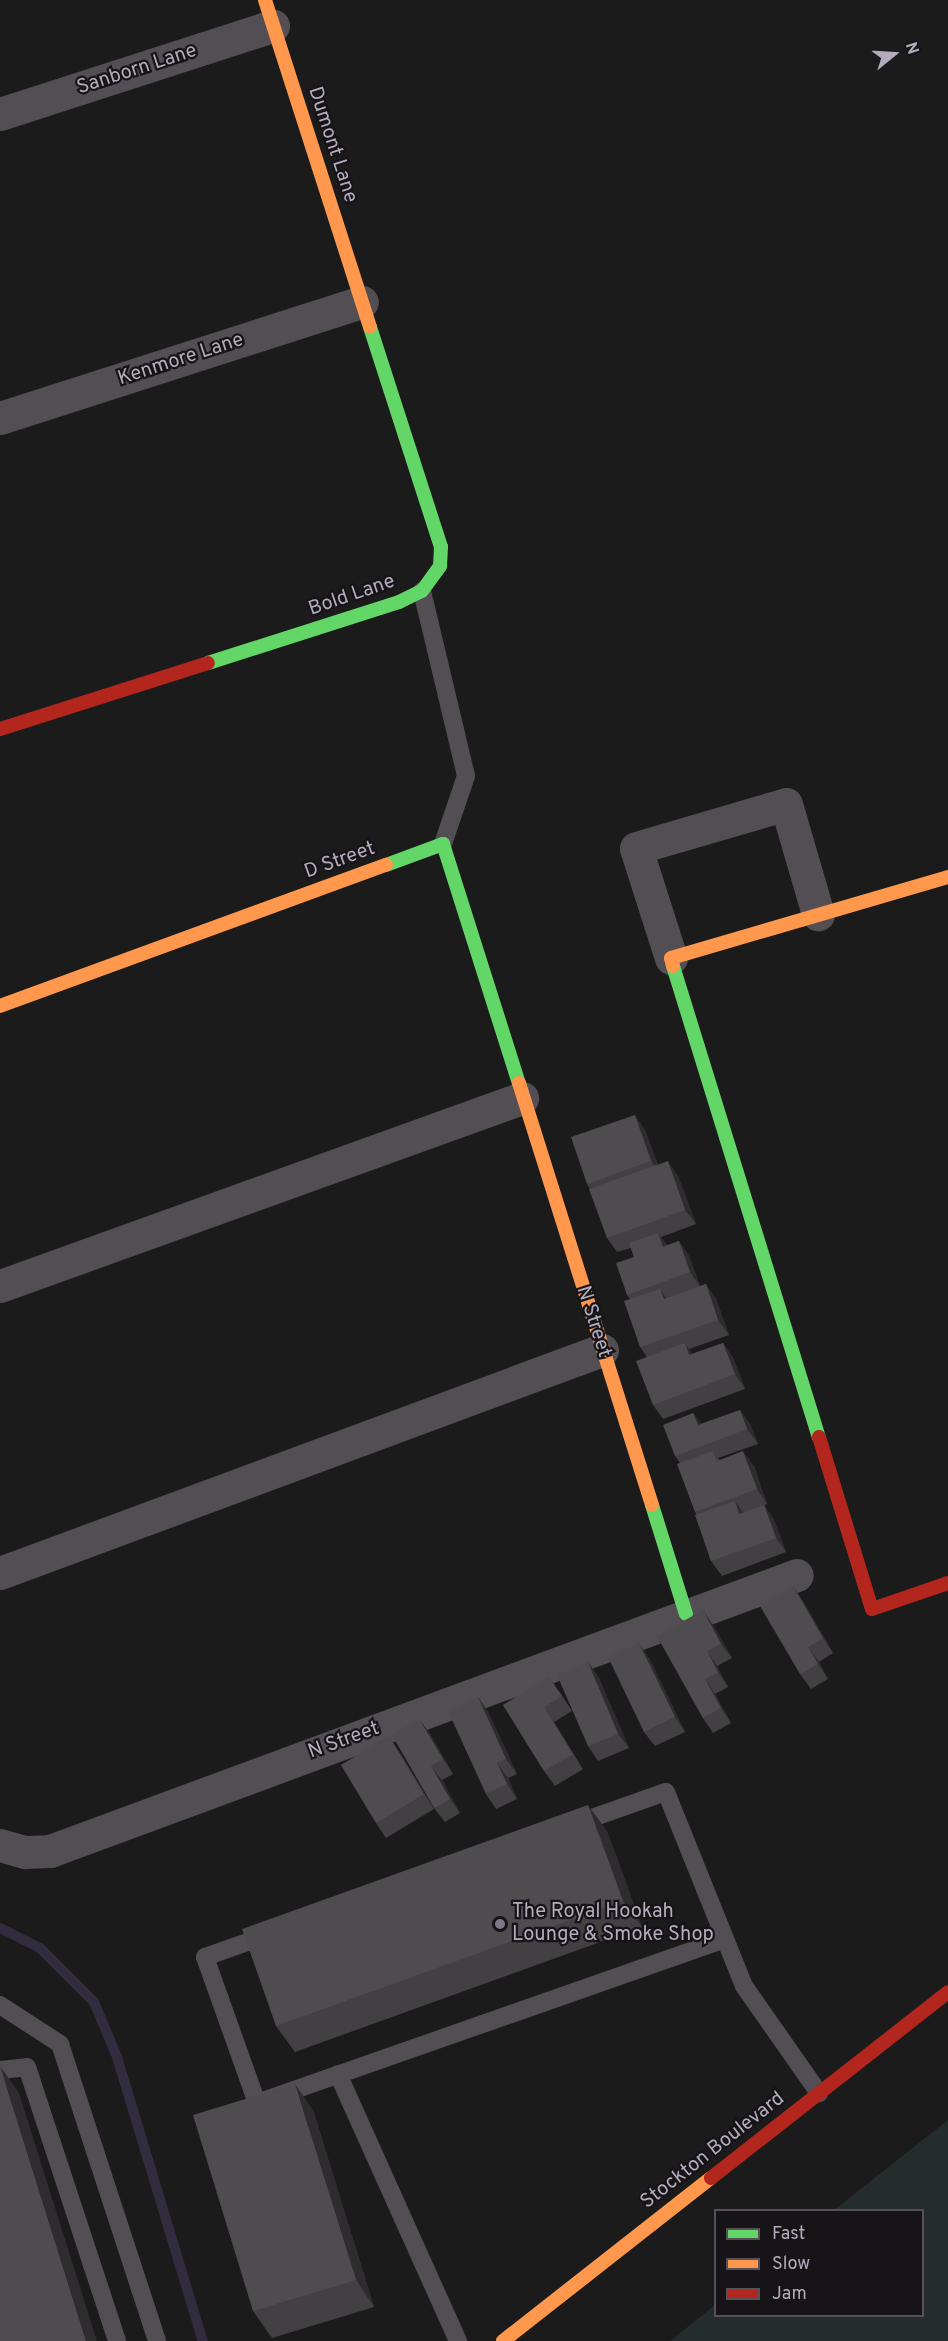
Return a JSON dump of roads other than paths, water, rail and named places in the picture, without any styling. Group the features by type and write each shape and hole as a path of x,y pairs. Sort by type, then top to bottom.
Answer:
{"street":[{"name":"Sanborn Lane","path":"0,114 269,13"},
{"name":"Dumont Lane","path":"269,13 362,302"},
{"name":"Kenmore Lane","path":"0,418 362,302"},
{"name":"Bold Lane","path":"0,729 388,606 422,591 436,577 441,547 362,302"},
{"path":"818,914 786,804 636,848 872,1609 948,1583"},
{"name":"D Street","path":"0,1006 444,844"},
{"path":"0,1286 522,1098 444,844"},
{"path":"671,958 948,877"},
{"name":"N Street","path":"522,1098 686,1614"},
{"path":"0,1573 602,1350"},
{"name":"N Street","path":"0,1845 25,1852 50,1851 686,1614 797,1575"},
{"name":"Stockton Boulevard","path":"503,2341 948,1992"}],"lane":[{"path":"422,591 466,776 444,844"},
{"path":"554,1832 666,1792 744,1986 819,2093"},
{"path":"284,1929 205,1957 256,2103 725,1939"},
{"path":"0,2005 60,2044 157,2341"},
{"path":"0,2070 27,2067 117,2341"},
{"path":"338,2074 458,2341"}],"waterway":[{"path":"0,1928 40,1948 94,2002 117,2057 203,2341"}],"place":[{"name":"The Royal Hookah Lounge & Smoke Shop","path":"500,1924"}]}
